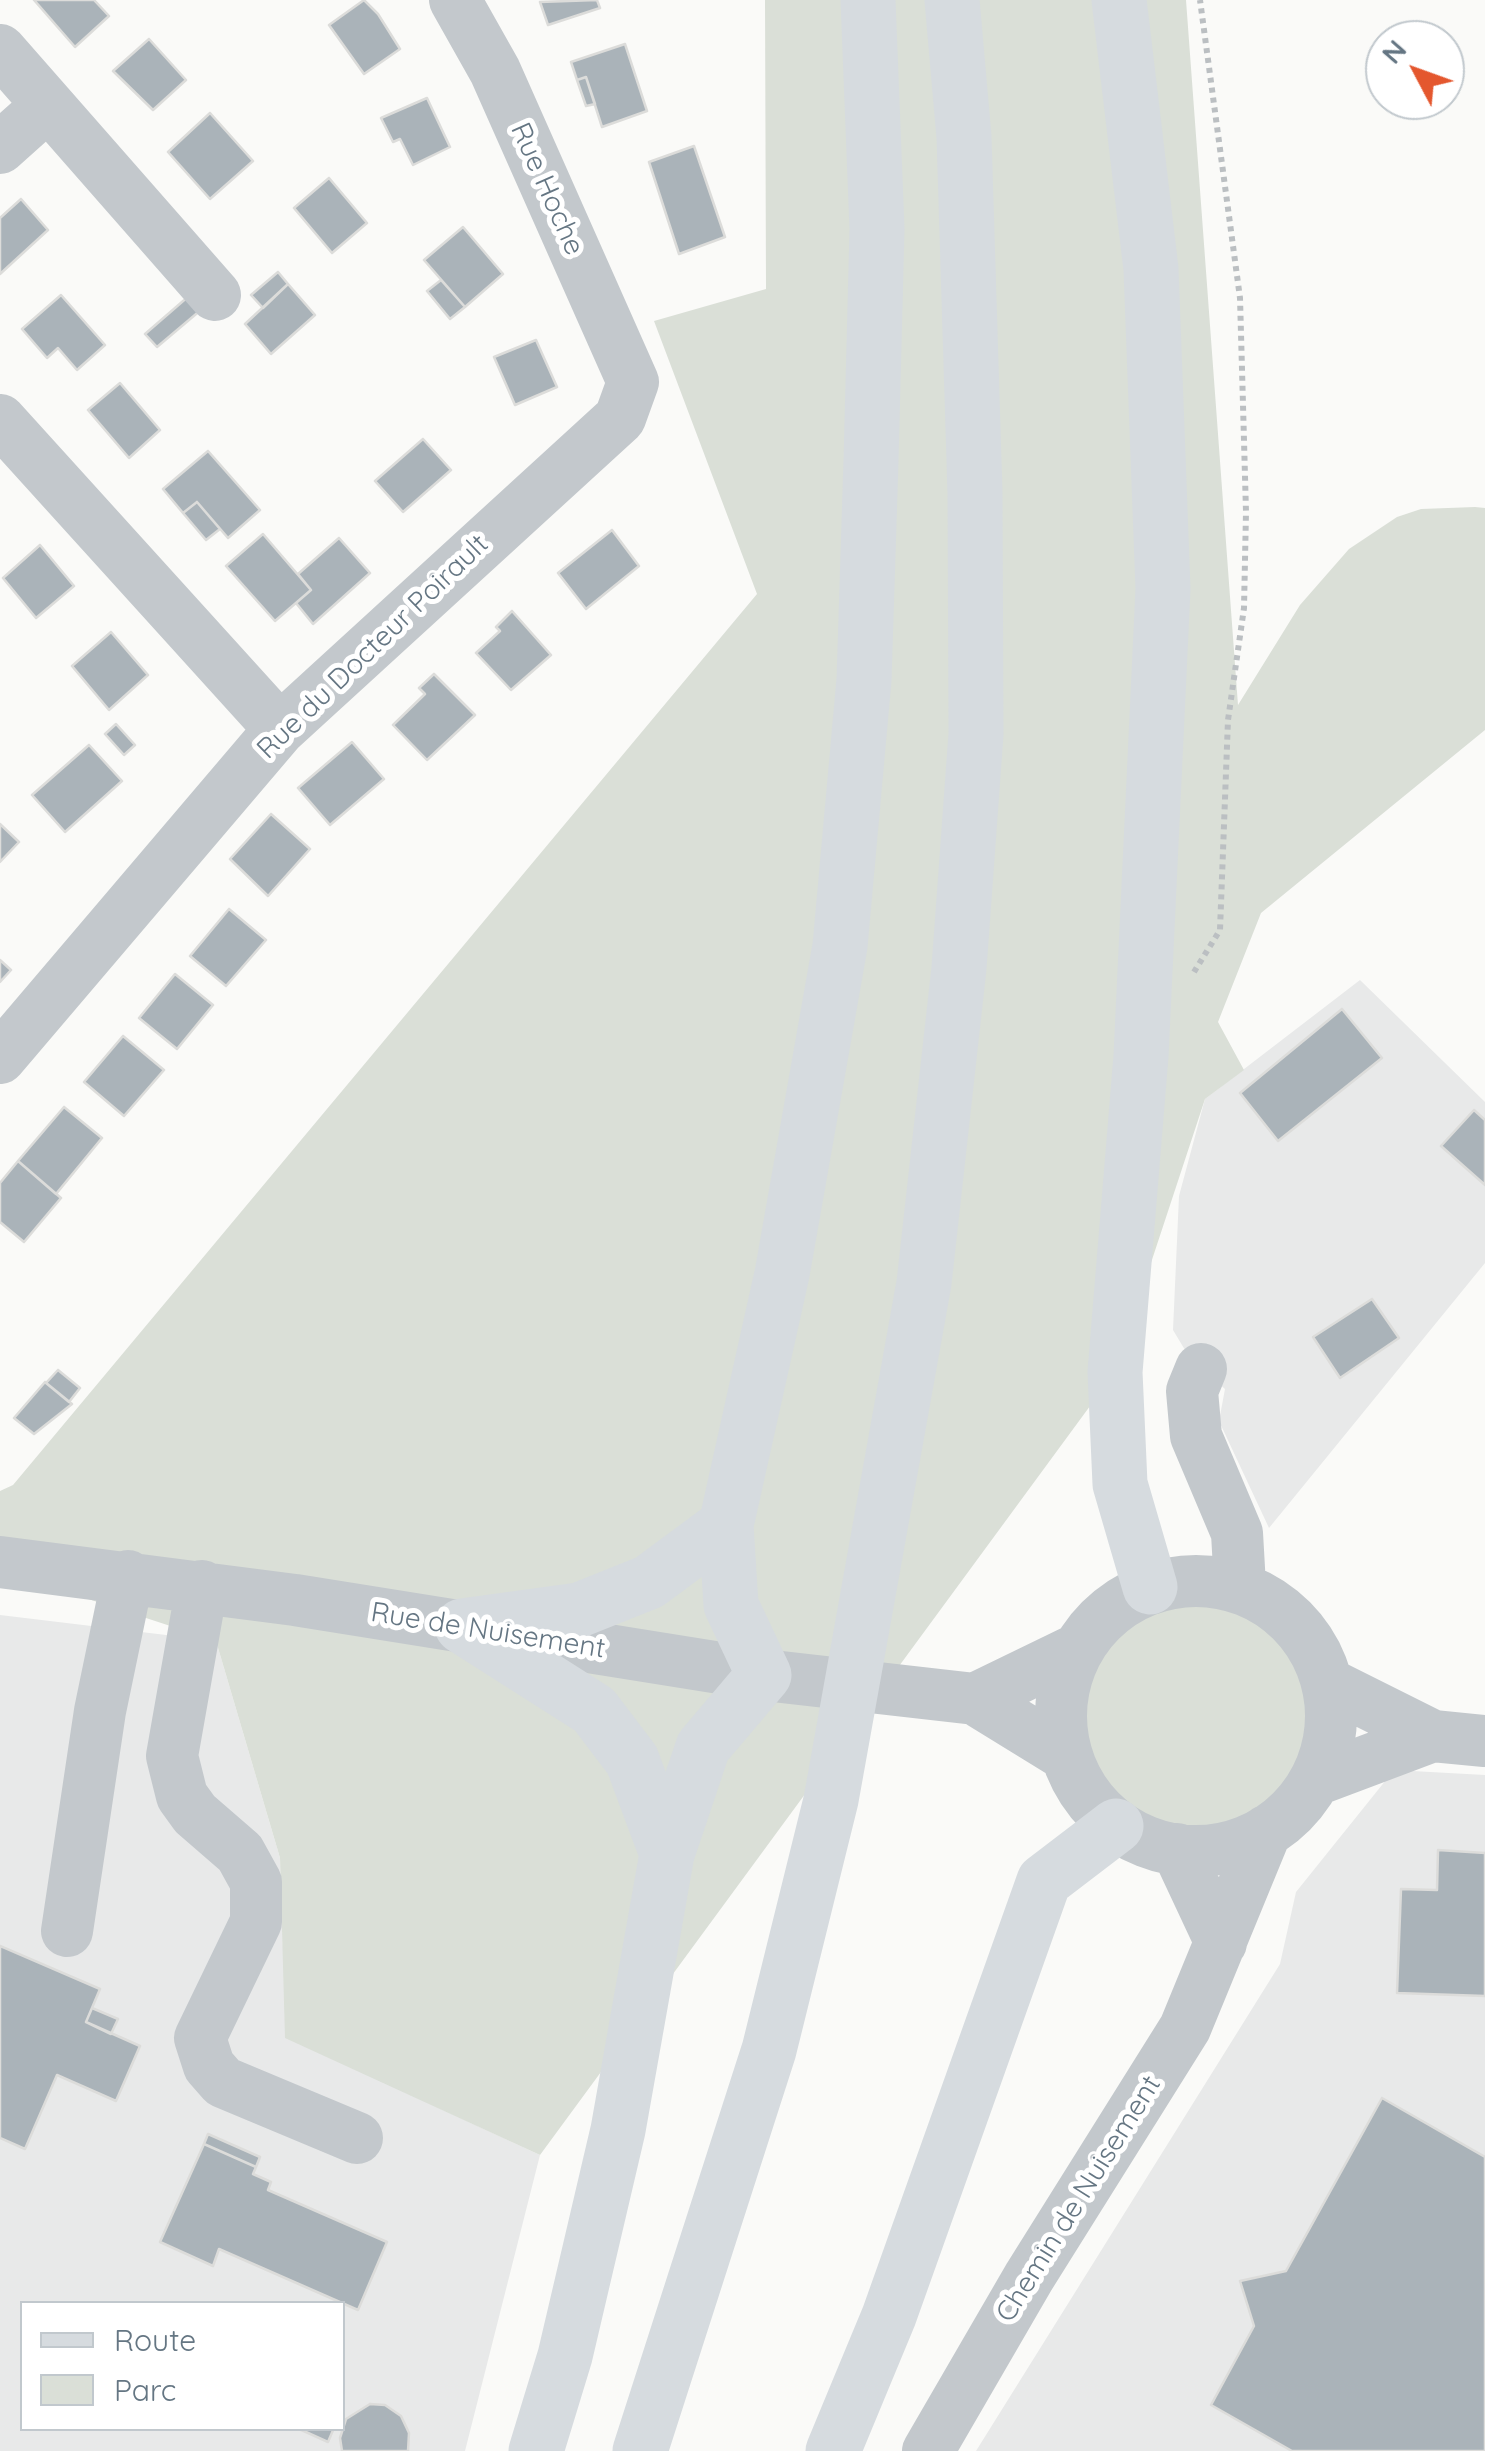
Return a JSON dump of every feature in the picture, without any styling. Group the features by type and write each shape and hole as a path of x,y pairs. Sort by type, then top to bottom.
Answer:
{"main road":[{"path":"536,2451 564,2356 618,2130 667,1854 703,1746 764,1675 731,1606 726,1525 782,1274 840,946 864,680 870,481 876,230 868,0"},
{"path":"885,1566 924,1283 959,968 976,734 976,493 965,157 952,0"},
{"path":"666,2451 796,2044 946,1264 975,1016 994,770 996,467 988,164 973,0"},
{"path":"1118,0 1151,269 1163,589 1141,1056 1115,1372 1123,1504 1150,1588"},
{"path":"462,1626 579,1610 648,1582 726,1525"},
{"path":"462,1626 594,1710 632,1760 667,1854"},
{"path":"640,2451 769,2050 842,1799"},
{"path":"833,2451 890,2316 1044,1881 1116,1826"}],"street":[{"name":"Rue Hoche","path":"454,0 495,71 632,382"},
{"path":"0,50 215,296"},
{"path":"0,148 48,105"},
{"name":"Rue du Docteur Poirault","path":"0,1058 280,729 620,418 632,382"},
{"path":"0,420 280,729"},
{"path":"1201,1369 1192,1391 1196,1436 1237,1533 1240,1586"},
{"name":"Rue de Nuisement","path":"0,1562 202,1586 764,1675 975,1699 1066,1755"},
{"path":"67,1931 100,1711 128,1576"},
{"path":"1195,1579 1240,1586 1280,1608 1311,1642 1328,1684 1332,1717 1328,1749 1316,1780 1293,1810 1266,1831 1228,1848 1176,1849 1150,1844 1116,1826 1085,1794 1066,1755 1060,1720 1063,1684 1076,1650 1095,1623 1120,1602 1150,1588 1195,1579"},
{"path":"202,1586 172,1756 182,1796 196,1814 240,1853 256,1882 256,1922 200,2038 210,2066 222,2082 357,2138"},
{"path":"975,1699 1076,1650"},
{"path":"1328,1684 1433,1736 1485,1741"},
{"path":"1316,1780 1433,1736"},
{"name":"Chemin de Nuisement","path":"928,2451 1029,2277 1185,2028 1266,1831"},
{"path":"1176,1849 1221,1942"}],"path":[{"path":"1190,977 1220,930 1228,720 1244,608 1246,512 1240,298 1200,0"}],"shaded area":[{"path":"1360,980 1485,1102 1485,1263 1269,1528 1219,1421 1225,1389 1191,1360 1173,1330 1179,1196 1205,1099"},
{"path":"0,1615 216,1641 280,1858 286,2037 540,2155 465,2451 0,2451"},
{"path":"1394,1770 1485,1775 1485,2451 976,2451 1280,1964 1296,1892"}],"green space":[{"path":"765,0 1186,0 1238,705 1300,605 1349,549 1397,517 1421,509 1485,508 1485,730 1261,913 1218,1022 1244,1070 1205,1099 1115,1372 540,2155 285,2038 280,1858 216,1641 0,1570 0,1491 13,1485 757,594 654,321 766,289"},
{"path":"1193,1594 1238,1603 1276,1629 1302,1667 1311,1712 1302,1757 1276,1795 1238,1821 1193,1830 1148,1821 1110,1795 1084,1757 1075,1712 1084,1667 1110,1629 1148,1603"}],"building":[{"path":"34,0 94,0 109,16 75,47"},
{"path":"364,0 400,49 364,74 329,25"},
{"path":"597,0 600,8 548,25 540,2"},
{"path":"149,39 186,80 153,110 113,71"},
{"path":"625,44 647,111 602,127 586,77 577,80 571,62"},
{"path":"586,77 595,104 586,106 577,80"},
{"path":"427,98 450,147 413,165 400,139 393,142 381,118"},
{"path":"210,113 253,161 210,199 168,152"},
{"path":"694,146 725,237 679,254 649,162"},
{"path":"329,178 367,223 332,253 294,208"},
{"path":"21,199 48,230 0,274 0,218"},
{"path":"463,227 503,274 465,307 424,260"},
{"path":"278,272 288,284 263,308 251,295"},
{"path":"441,280 465,307 450,319 427,291"},
{"path":"288,284 315,315 271,354 245,324"},
{"path":"61,295 105,345 77,370 58,348 47,358 22,329"},
{"path":"190,295 202,309 157,347 145,334"},
{"path":"536,340 557,387 515,405 494,357"},
{"path":"120,383 160,430 129,458 88,410"},
{"path":"423,439 451,470 403,512 375,481"},
{"path":"208,451 260,510 228,538 197,502 183,513 163,489"},
{"path":"197,502 220,529 206,540 183,513"},
{"path":"612,530 639,566 586,609 558,573"},
{"path":"263,534 311,590 275,621 226,566"},
{"path":"339,538 370,573 313,624 296,603 311,590 298,574"},
{"path":"40,545 74,586 36,618 3,578"},
{"path":"512,611 551,655 511,690 476,653 500,631 496,627"},
{"path":"111,632 148,675 109,710 72,666"},
{"path":"434,674 475,715 427,760 393,725 425,694 419,688"},
{"path":"116,724 135,745 124,755 105,734"},
{"path":"352,742 384,779 330,825 298,788"},
{"path":"89,745 122,781 65,832 32,795"},
{"path":"271,814 310,849 268,896 230,859"},
{"path":"0,824 19,842 0,862"},
{"path":"229,909 266,940 226,986 190,956"},
{"path":"0,960 11,970 0,982"},
{"path":"175,974 213,1005 177,1049 139,1018"},
{"path":"1342,1009 1382,1058 1278,1141 1240,1093"},
{"path":"123,1036 164,1070 124,1116 84,1082"},
{"path":"64,1107 102,1138 56,1194 18,1161"},
{"path":"1474,1110 1485,1120 1485,1185 1441,1146"},
{"path":"18,1161 61,1198 24,1242 0,1222 0,1183"},
{"path":"1372,1299 1399,1338 1340,1378 1313,1337"},
{"path":"58,1370 80,1388 69,1402 46,1383"},
{"path":"45,1382 72,1404 34,1434 14,1418"},
{"path":"1438,1850 1485,1853 1485,1996 1397,1993 1401,1889 1437,1890"},
{"path":"0,1946 100,1989 86,2022 140,2046 116,2101 57,2075 25,2149 0,2138"},
{"path":"92,2008 118,2019 111,2034 86,2022"},
{"path":"1382,2098 1485,2157 1485,2451 1292,2451 1211,2405 1254,2326 1240,2281 1286,2271"},
{"path":"208,2134 260,2157 256,2167 204,2144"},
{"path":"204,2144 256,2167 253,2174 271,2182 268,2190 387,2242 358,2310 345,2301 219,2249 213,2266 160,2242"},
{"path":"370,2404 385,2405 401,2416 409,2433 408,2451 342,2451 340,2438 346,2419"},
{"path":"304,2431 333,2431 328,2442"}]}
